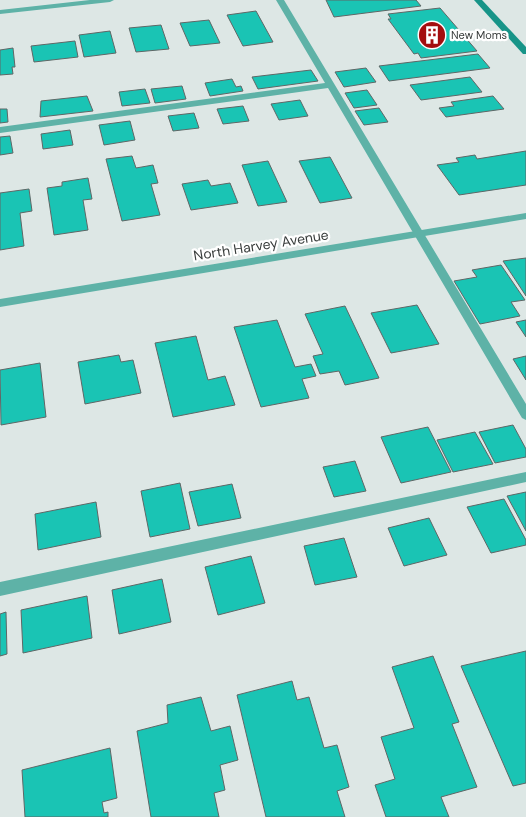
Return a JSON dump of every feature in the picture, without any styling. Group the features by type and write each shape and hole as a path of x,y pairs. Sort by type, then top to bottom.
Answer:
{"main road":[{"path":"478,0 526,52"}],"street":[{"path":"0,12 110,0"},
{"path":"280,0 526,415"},
{"path":"0,130 330,85"},
{"name":"North Harvey Avenue","path":"0,303 526,216"},
{"path":"0,589 526,477"}],"building":[{"path":"326,0 416,0 421,6 334,17"},
{"name":"New Moms","path":"440,8 477,51 421,58 418,53 414,54 388,19 391,19 388,14"},
{"path":"256,11 273,42 243,46 227,15"},
{"path":"209,20 220,43 190,46 180,23"},
{"path":"161,25 169,49 136,52 129,28"},
{"path":"110,31 116,53 84,57 79,35"},
{"path":"75,41 78,57 34,62 31,46"},
{"path":"13,48 15,67 12,67 13,74 0,75 0,50"},
{"path":"478,54 490,68 389,81 379,66"},
{"path":"366,68 376,82 344,87 335,72"},
{"path":"311,70 318,81 258,89 252,77"},
{"path":"470,77 482,92 421,100 410,85"},
{"path":"232,79 236,87 241,86 243,91 210,96 205,83"},
{"path":"182,86 186,99 155,103 151,89"},
{"path":"145,89 150,103 122,106 119,92"},
{"path":"367,90 377,105 354,108 345,93"},
{"path":"87,96 93,111 40,117 41,101"},
{"path":"493,96 504,109 446,117 439,108 454,106 451,102"},
{"path":"300,100 308,116 279,120 271,104"},
{"path":"243,106 249,121 223,124 217,109"},
{"path":"379,108 388,122 364,125 355,111"},
{"path":"0,109 7,109 8,122 0,123"},
{"path":"194,113 199,128 173,131 168,116"},
{"path":"130,121 135,140 104,145 99,125"},
{"path":"70,130 73,145 43,149 41,134"},
{"path":"10,136 13,153 0,155 0,137"},
{"path":"526,151 526,185 459,195 437,165 459,162 456,158 475,155 477,159"},
{"path":"132,156 136,168 153,165 158,183 151,184 160,215 122,221 106,159"},
{"path":"330,157 352,198 320,203 299,161"},
{"path":"268,161 287,202 258,206 242,165"},
{"path":"88,178 92,199 83,200 88,230 54,235 47,188 62,186 62,182"},
{"path":"208,180 211,186 230,183 238,203 191,210 182,184"},
{"path":"29,189 32,211 20,213 24,246 0,250 0,193"},
{"path":"526,258 526,296 503,261"},
{"path":"501,265 525,300 511,302 520,316 480,324 454,281 477,277 472,270"},
{"path":"417,305 439,344 391,353 371,313"},
{"path":"345,306 379,378 345,385 339,371 320,374 313,356 323,354 305,314"},
{"path":"277,320 295,367 311,364 316,376 302,379 309,398 261,407 234,327"},
{"path":"526,320 526,337 516,322"},
{"path":"196,336 208,380 225,376 235,405 173,417 155,343"},
{"path":"119,355 121,362 133,360 141,393 85,404 78,362"},
{"path":"526,356 526,380 513,359"},
{"path":"40,363 46,417 1,425 0,370"},
{"path":"513,425 526,449 526,457 495,463 479,432"},
{"path":"428,427 451,472 401,483 381,437"},
{"path":"475,432 493,464 453,472 437,440"},
{"path":"355,461 366,491 334,497 323,467"},
{"path":"180,483 190,529 150,537 141,491"},
{"path":"232,484 241,518 198,526 189,492"},
{"path":"526,492 526,531 507,496"},
{"path":"504,499 526,540 526,545 491,553 467,507"},
{"path":"96,502 101,537 38,550 35,514"},
{"path":"429,518 447,555 404,566 388,528"},
{"path":"344,538 357,577 315,585 304,546"},
{"path":"251,556 265,603 218,615 205,567"},
{"path":"162,579 171,622 119,634 112,590"},
{"path":"87,596 92,638 23,653 21,610"},
{"path":"6,612 7,654 0,656 0,614"},
{"path":"526,651 526,783 513,786 461,666"},
{"path":"433,656 459,722 452,724 477,787 441,797 449,817 386,817 375,785 395,779 381,737 414,728 392,667"},
{"path":"292,681 297,700 309,697 324,748 337,745 349,787 337,791 345,817 266,817 237,695"},
{"path":"201,697 211,731 230,726 238,760 220,765 225,790 214,793 219,817 151,817 137,731 168,723 167,705"},
{"path":"110,748 117,798 102,802 104,813 108,812 108,817 25,817 22,770"}],"place":[{"name":"New Moms","path":"432,35"}]}
